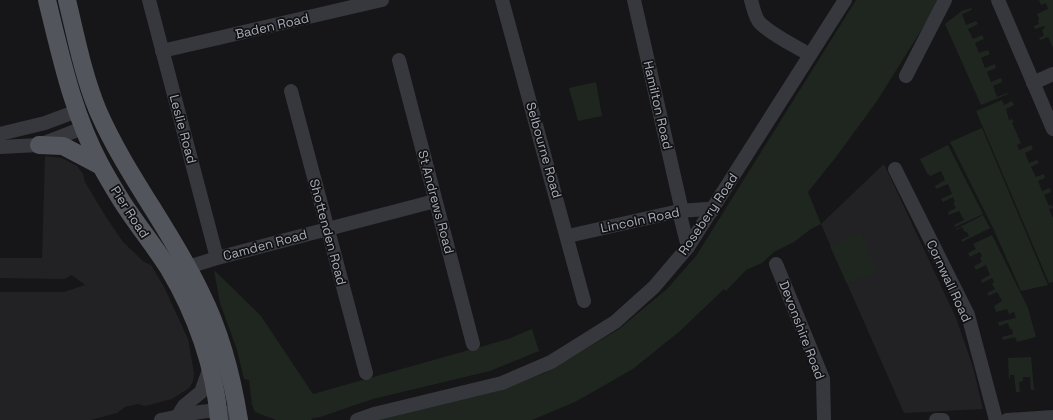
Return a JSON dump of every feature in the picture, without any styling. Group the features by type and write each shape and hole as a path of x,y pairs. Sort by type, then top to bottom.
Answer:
{"main road":[{"name":"Pier Road","path":"47,0 63,68 83,128 101,166 122,202 169,270 196,324 210,367 219,415"},
{"name":"Pier Road","path":"66,0 89,86 99,112 129,170 188,267 217,330 231,378 239,420"},
{"path":"77,111 99,112"},
{"path":"83,128 99,112"},
{"path":"39,145 63,146 101,166"}],"street":[{"name":"Leslie Road","path":"149,0 217,258"},
{"name":"Baden Road","path":"162,51 382,0"},
{"name":"Selbourne Road","path":"502,0 568,236 584,301"},
{"name":"Hamilton Road","path":"634,0 688,247"},
{"path":"751,0 754,12 759,22 810,55"},
{"name":"Rosebery Road","path":"357,420 374,414 502,383 550,362 615,322 654,286 688,247 713,210 845,0"},
{"path":"906,76 945,0"},
{"path":"998,0 1053,129"},
{"name":"St Andrews Road","path":"399,60 473,344"},
{"path":"1033,83 1053,74"},
{"name":"Shottenden Road","path":"291,91 366,373"},
{"path":"0,134 45,123 77,111"},
{"path":"0,147 39,145 83,128"},
{"name":"Cornwall Road","path":"896,169 968,315 996,420"},
{"name":"Camden Road","path":"188,267 217,258 435,201"},
{"name":"Lincoln Road","path":"568,236 681,211 713,210"},
{"name":"Devonshire Road","path":"776,264 823,379 824,420"},
{"path":"179,418 184,406 202,392 210,367"},
{"path":"161,420 219,415 225,412 236,420"},
{"path":"1007,420 1053,417"},
{"path":"936,420 943,420"}],"shaded area":[{"path":"856,0 940,0 877,101 808,192 821,224 811,229 794,242 774,252 762,263 746,270 726,291 724,289 680,331 633,369 575,402 532,420 377,420 498,391 545,373 619,329 667,289 696,256"},
{"path":"1039,0 1053,0 1053,48 1048,37 1040,40 1039,38 1044,36 1042,30 1045,28 1044,26 1035,29 1034,26 1039,24 1037,14 1048,9 1046,3 1041,5"},
{"path":"971,8 972,10 962,14 966,25 976,21 978,24 968,29 973,39 982,35 984,39 975,43 979,53 988,50 990,54 981,58 985,68 995,64 996,68 987,72 991,82 1001,78 1002,82 993,86 997,97 1007,93 1008,94 981,105 945,24 962,11"},
{"path":"596,82 602,116 578,121 569,88"},
{"path":"1002,100 1004,105 1012,101 1014,105 1006,109 1009,120 1012,119 1014,122 1012,123 1021,143 1017,145 1019,150 1031,145 1033,149 1025,153 1029,163 1037,160 1039,163 1031,167 1036,177 1044,174 1045,178 1038,181 1042,191 1050,188 1051,192 1044,195 1049,206 1052,205 1053,208 1049,209 1053,218 1053,282 1049,283 976,111"},
{"path":"982,128 1048,285 1021,291 993,228 950,142"},
{"path":"948,145 983,214 955,227 954,225 964,220 959,211 949,215 948,212 956,208 953,203 955,202 953,197 943,202 941,199 952,194 948,184 936,189 935,186 945,180 941,171 930,176 929,174 928,175 920,159"},
{"path":"45,156 62,158 77,166 83,174 85,182 106,217 123,242 144,262 151,265 164,287 188,339 194,373 193,381 189,388 172,399 145,406 138,404 125,407 117,413 91,420 0,420 0,292 64,292 85,285 72,275 64,279 0,278 0,258 42,258"},
{"path":"884,164 956,318 973,367 983,409 904,413 821,224"},
{"path":"983,215 990,228 962,242 961,240 969,236 962,227 956,229"},
{"path":"861,232 877,272 847,284 830,246"},
{"path":"992,235 1028,308 1036,337 1017,342 1015,337 1003,340 1002,337 1013,334 1012,329 1010,329 1008,323 999,326 998,322 1016,318 1014,312 1009,314 1007,309 996,312 994,306 1002,301 997,292 989,296 987,293 995,289 992,284 994,282 992,278 982,283 981,280 990,275 986,265 976,270 974,266 982,262 980,258 982,256 980,252 970,257 968,253 976,249 973,244"},
{"path":"214,270 261,316 313,394 508,339 532,329 539,351 490,371 373,399 313,418 311,420 276,420 255,412 252,405 249,380 244,379 237,350 220,303"},
{"path":"1031,357 1034,390 1031,390 1030,377 1023,377 1023,381 1019,382 1020,392 1016,392 1014,375 1010,375 1009,379 1008,358"}]}
